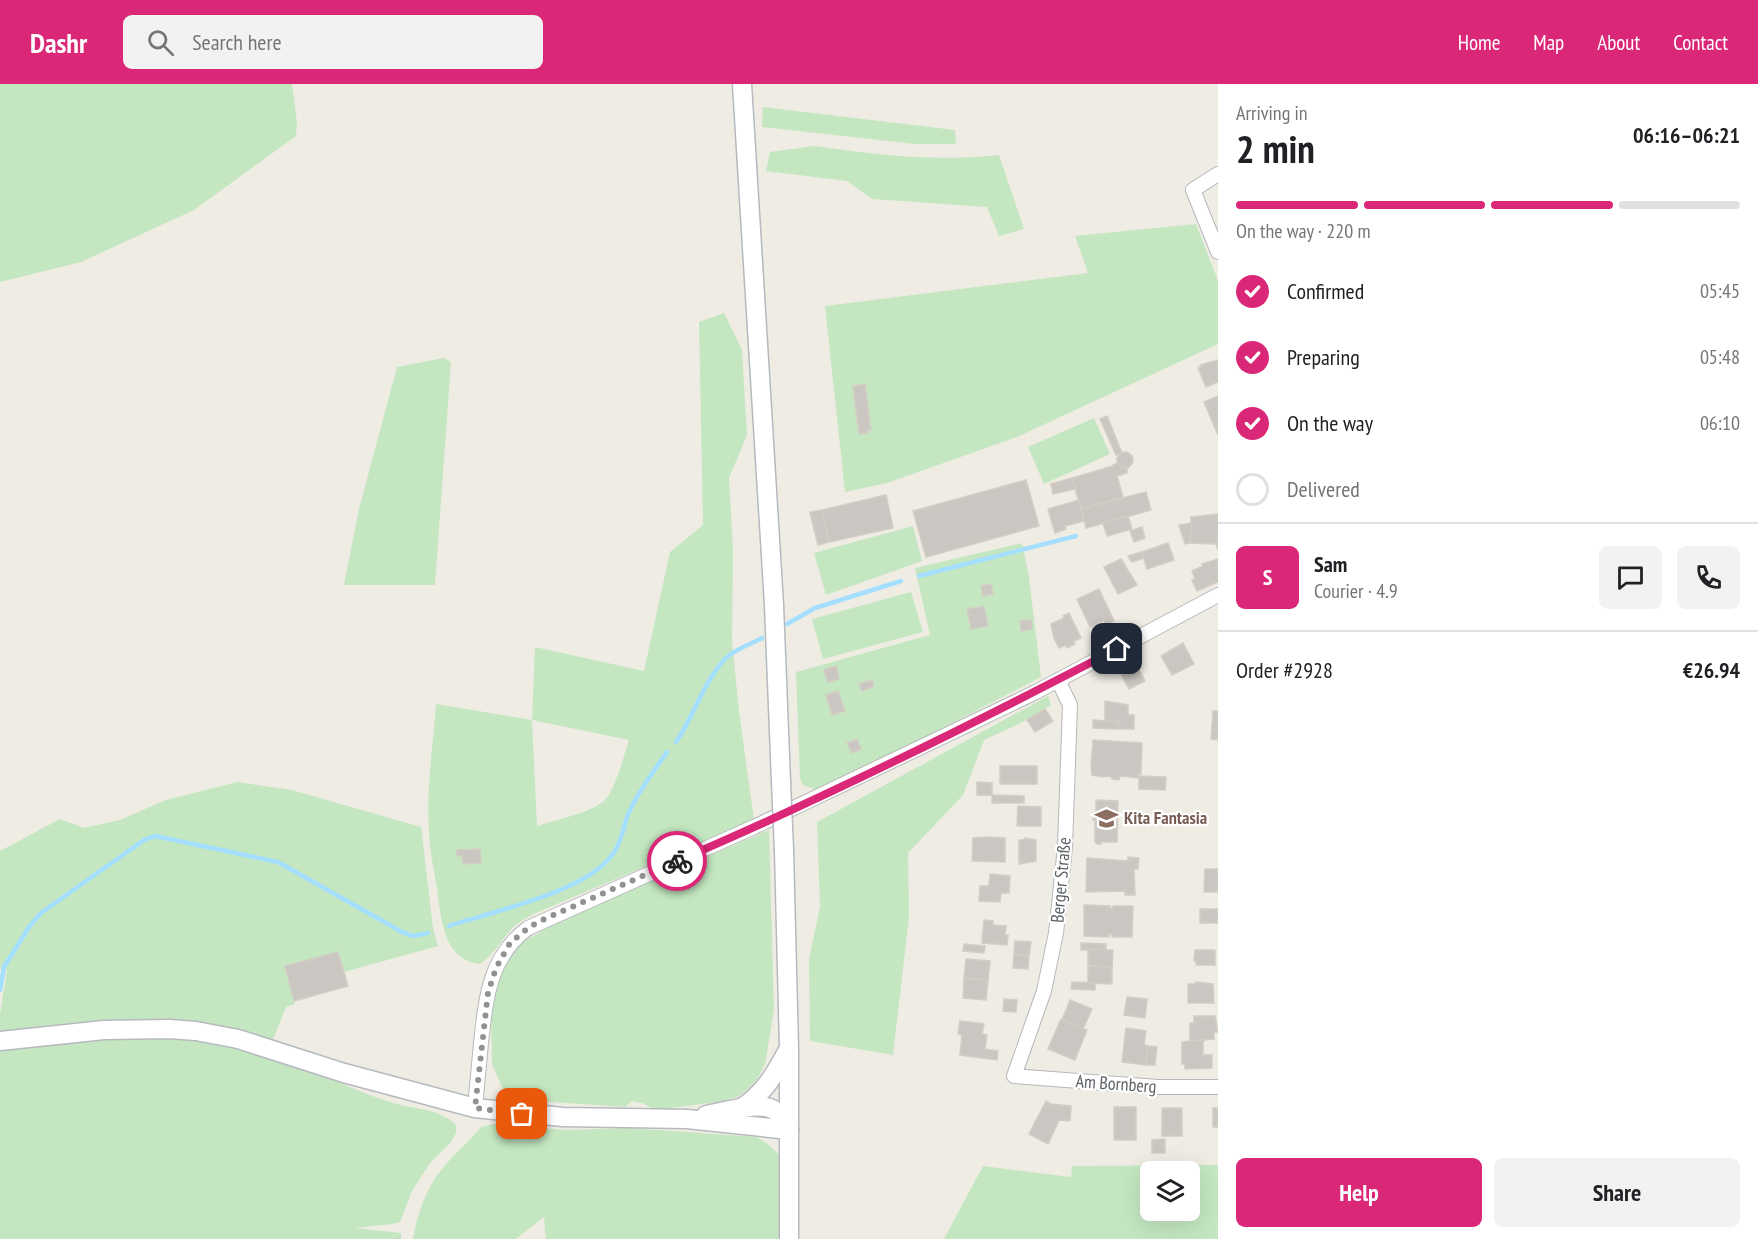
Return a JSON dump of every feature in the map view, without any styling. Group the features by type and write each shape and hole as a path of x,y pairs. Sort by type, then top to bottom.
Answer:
{"main road":[{"path":"741,84 773,593 784,850 789,1048 789,1239"},
{"path":"0,1041 104,1030 196,1031 238,1039 344,1073 475,1108 563,1117 687,1119 789,1130"},
{"path":"740,1109 766,1088 789,1048"},
{"path":"687,1119 740,1109 770,1108 777,1113 789,1130"}],"street":[{"path":"1218,174 1192,190 1218,252"},
{"path":"475,1108 490,982 504,952 516,937 528,928 772,818 1034,693 1218,594"},
{"name":"Berger Straße","path":"1014,1076 1044,992 1056,933 1065,847 1070,705 1058,680"},
{"name":"Am Bornberg","path":"1014,1076 1158,1087 1218,1087"}],"green space":[{"path":"0,84 292,84 297,123 296,136 194,210 81,262 0,282"},
{"path":"763,107 955,130 956,144 915,144 762,127"},
{"path":"814,146 929,158 999,155 1024,229 999,236 987,207 872,199 847,181 766,171 770,152"},
{"path":"1196,224 1218,281 1218,344 1017,437 887,483 845,492 825,306 1088,273 1075,236"},
{"path":"724,313 742,350 747,435 729,478 733,550 732,641 754,820 536,913 515,926 485,961 480,964 468,961 458,955 446,936 430,847 428,801 436,704 532,720 535,647 644,671 670,552 703,525 699,322","holes":["532,720 629,740 615,782 604,801 582,812 537,826"]},
{"path":"444,358 451,362 435,585 344,585 359,509 397,367"},
{"path":"1094,418 1110,454 1044,484 1028,447"},
{"path":"913,526 922,561 826,595 814,553"},
{"path":"1022,543 1029,577 1041,677 825,789 817,790 803,785 800,779 796,672 930,635 915,568"},
{"path":"911,592 923,632 823,659 812,619"},
{"path":"1048,696 1051,705 1027,720 984,740 963,795 908,853 909,917 893,1055 810,1041 809,959 820,907 817,822"},
{"path":"237,782 292,790 421,827 433,928 438,946 344,972 338,952 285,966 295,1004 286,1007 273,1040 196,1021 167,1020 0,1036 0,1014 7,969 0,969 0,851 60,819 84,828 120,820 166,800"},
{"path":"769,830 774,1010 765,1064 758,1078 747,1090 725,1101 655,1110 632,1101 625,1107 522,1100 504,1092 492,1064 491,1010 501,970 509,956 522,942 577,912"},
{"path":"139,1038 209,1042 261,1053 293,1063 378,1098 443,1116 456,1125 456,1133 450,1143 430,1163 412,1191 400,1222 355,1228 401,1233 401,1239 0,1239 0,1047"},
{"path":"494,1124 566,1130 630,1128 757,1137 770,1145 779,1156 782,1183 780,1239 546,1239 544,1217 516,1239 413,1239 423,1202 436,1176 481,1127"},
{"path":"1200,1165 1218,1165 1218,1239 944,1239 983,1166 1071,1177 1072,1166 1140,1166 1140,1221 1200,1221"}],"building":[{"path":"1218,360 1218,382 1206,387 1198,368 1201,367 1200,365"},
{"path":"865,384 871,430 867,430 868,433 859,434 853,386"},
{"path":"1218,396 1218,435 1204,402"},
{"path":"1107,416 1122,453 1116,455 1100,419"},
{"path":"1125,452 1131,454 1133,460 1131,466 1125,468 1119,466 1117,460 1119,454"},
{"path":"1118,463 1121,467 1127,468 1127,473 1117,476 1123,497 1081,509 1072,478"},
{"path":"1072,478 1075,489 1053,494 1051,484"},
{"path":"1026,480 1039,526 926,557 913,511"},
{"path":"1146,492 1151,510 1086,528 1081,509"},
{"path":"886,495 893,528 829,542 822,510"},
{"path":"1079,500 1084,521 1065,526 1066,529 1055,533 1048,509"},
{"path":"822,510 829,542 818,545 810,512"},
{"path":"1218,514 1218,550 1216,544 1190,543 1191,517"},
{"path":"1128,516 1132,529 1107,536 1103,523"},
{"path":"1191,523 1190,543 1185,544 1179,525"},
{"path":"1142,527 1145,538 1134,542 1130,531"},
{"path":"1168,543 1174,560 1147,569 1142,552"},
{"path":"1142,552 1144,558 1132,562 1128,556"},
{"path":"1121,559 1137,585 1118,594 1104,567"},
{"path":"1218,559 1218,582 1197,591 1192,580 1195,579 1192,571 1203,566 1202,564"},
{"path":"991,584 993,594 983,596 981,586"},
{"path":"1099,589 1114,621 1106,625 1104,620 1090,627 1077,599"},
{"path":"984,606 988,626 971,629 967,609"},
{"path":"1069,613 1081,638 1067,648 1066,645 1059,648 1051,624"},
{"path":"1031,620 1032,629 1021,631 1020,621"},
{"path":"1183,643 1194,664 1172,675 1161,656"},
{"path":"836,666 839,679 828,682 824,670"},
{"path":"1137,666 1145,681 1129,689 1121,674"},
{"path":"872,680 874,686 862,691 859,684"},
{"path":"838,691 845,711 832,715 826,695"},
{"path":"1105,701 1128,705 1128,715 1134,715 1134,729 1118,729 1119,722 1105,721"},
{"path":"1045,709 1053,721 1035,732 1027,720"},
{"path":"1213,711 1218,711 1218,740 1211,739"},
{"path":"1093,720 1119,722 1118,729 1093,728"},
{"path":"857,739 861,749 852,753 847,743"},
{"path":"1093,740 1142,743 1141,774 1138,774 1138,778 1120,776 1119,780 1112,779 1111,776 1092,775"},
{"path":"1000,766 1037,766 1037,784 1000,784"},
{"path":"1139,776 1166,777 1165,790 1139,789"},
{"path":"977,782 992,783 992,795 977,795"},
{"path":"992,795 1024,796 1024,803 992,803"},
{"path":"1096,800 1118,801 1117,842 1097,844 1095,842 1093,813 1096,813"},
{"path":"1018,806 1041,807 1041,826 1017,826"},
{"path":"973,838 1005,838 1005,862 972,861"},
{"path":"1025,838 1036,840 1036,861 1019,864 1019,840 1025,840"},
{"path":"480,849 481,863 463,864 462,856 457,856 457,850"},
{"path":"1128,857 1139,858 1138,869 1134,869 1135,895 1125,895 1125,891 1086,892 1087,858 1128,861"},
{"path":"1205,869 1218,869 1218,892 1204,892"},
{"path":"990,874 1010,876 1009,893 1001,893 1000,902 979,901 980,886 989,886"},
{"path":"1084,905 1110,906 1110,908 1133,906 1132,937 1112,937 1112,934 1109,934 1109,937 1084,936"},
{"path":"1200,909 1218,909 1218,923 1200,923"},
{"path":"984,920 993,921 993,925 1006,926 1007,945 982,943"},
{"path":"1015,941 1031,942 1029,956 1014,954"},
{"path":"1081,943 1106,944 1106,950 1081,950"},
{"path":"964,944 985,946 984,953 963,951"},
{"path":"1088,950 1113,950 1112,967 1088,966"},
{"path":"1195,950 1215,950 1215,965 1196,965"},
{"path":"338,952 348,986 294,1001 285,966"},
{"path":"1014,954 1029,956 1028,969 1013,968"},
{"path":"966,959 990,961 988,980 964,978"},
{"path":"1088,966 1112,967 1112,984 1088,983"},
{"path":"964,978 988,980 986,1000 963,998"},
{"path":"1072,982 1095,983 1095,990 1071,989"},
{"path":"1196,982 1213,984 1214,1003 1188,1003 1188,984 1196,984"},
{"path":"1127,997 1147,999 1145,1018 1124,1015"},
{"path":"1004,999 1017,1000 1016,1012 1003,1011"},
{"path":"1070,1000 1092,1009 1083,1029 1062,1020"},
{"path":"1194,1016 1215,1016 1218,1032 1214,1032 1214,1039 1190,1041 1190,1023 1194,1023"},
{"path":"1061,1019 1087,1030 1075,1060 1048,1049"},
{"path":"960,1021 984,1024 982,1034 987,1035 985,1049 998,1051 997,1060 960,1055 962,1035 958,1034"},
{"path":"1126,1028 1146,1031 1144,1045 1148,1046 1146,1065 1122,1062"},
{"path":"1205,1040 1203,1057 1212,1055 1212,1068 1185,1069 1185,1064 1182,1064 1182,1042"},
{"path":"1148,1046 1157,1047 1155,1065 1146,1065"},
{"path":"1046,1101 1051,1104 1071,1106 1070,1121 1059,1120 1048,1144 1029,1134"},
{"path":"1114,1107 1136,1107 1136,1140 1114,1140"},
{"path":"1162,1108 1182,1108 1182,1136 1162,1136"},
{"path":"1213,1108 1218,1108 1218,1127 1213,1127"},
{"path":"1165,1139 1165,1153 1152,1153 1152,1140"}],"waterway":[{"path":"919,576 1076,536"},
{"path":"787,624 815,608 901,581"},
{"path":"676,742 717,668 728,656 762,638"},
{"path":"449,926 541,898 587,877 604,864 616,849 634,802 667,752"},
{"path":"0,990 4,967 29,927 41,913 144,840 155,836 278,862 402,932 413,936 428,933"}],"way so far":[{"path":"522,1114 475,1108 490,982 504,952 516,937 540,921 677,861"}],"place":[{"name":"Kita Fantasia","path":"1106,818"}],"route":[{"path":"677,861 769,820 1016,702 1117,649"}]}
